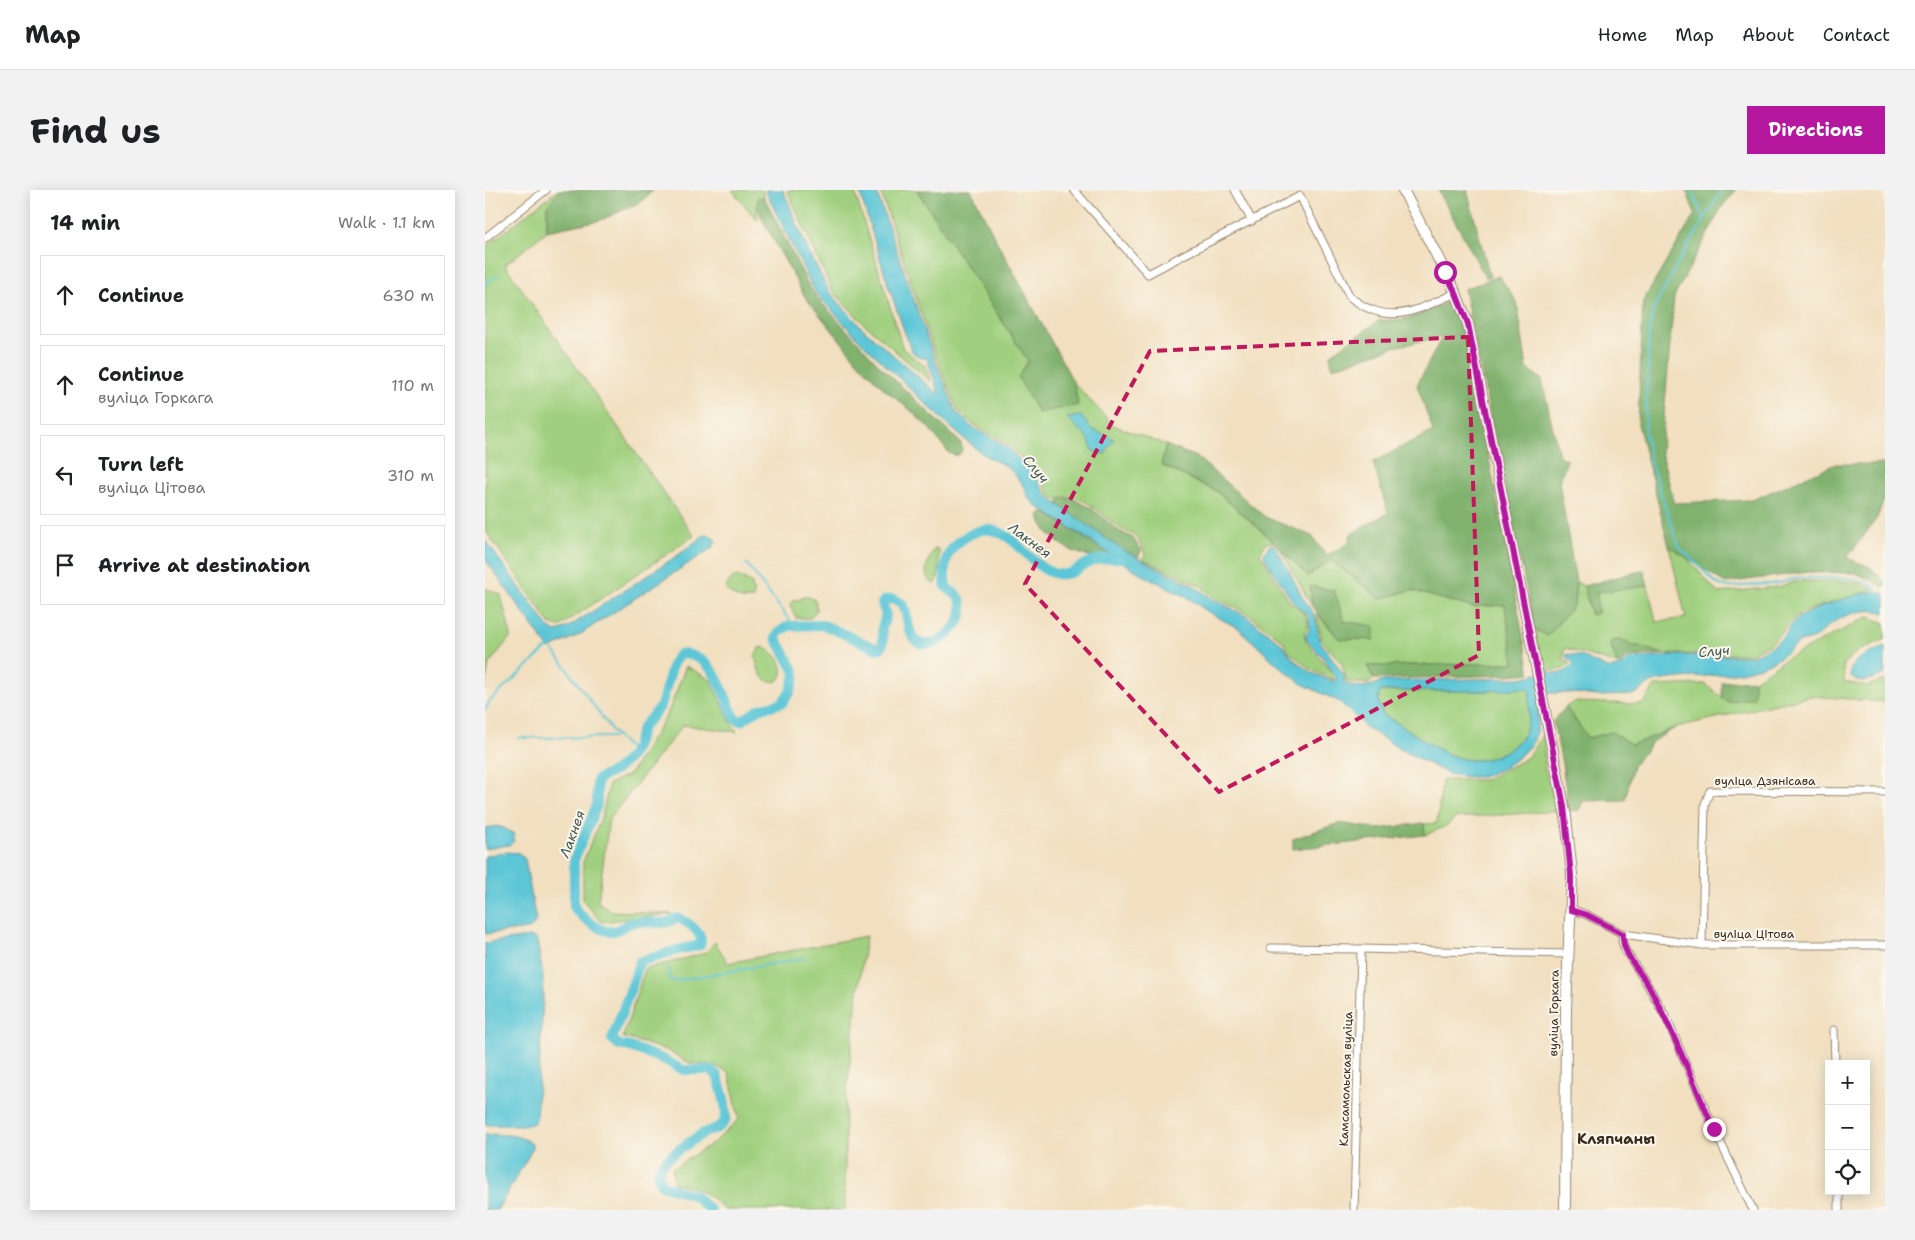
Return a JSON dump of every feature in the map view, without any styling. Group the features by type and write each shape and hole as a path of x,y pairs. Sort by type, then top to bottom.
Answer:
{"main road":[{"name":"вуліца Горкага","path":"1403,190 1456,293 1468,324 1566,816 1571,875 1571,910 1565,1009 1565,1210"}],"street":[{"path":"485,238 546,190"},
{"path":"1074,190 1148,274 1300,196 1350,297 1363,308 1391,316 1423,308 1456,293"},
{"path":"1235,190 1252,221"},
{"name":"вуліца Дзянісава","path":"1702,946 1705,804 1710,790 1885,792"},
{"name":"вуліца Цітова","path":"1571,910 1587,915 1623,934 1702,946 1885,945"},
{"path":"1623,934 1622,941 1625,950 1666,1017 1714,1129 1753,1210"},
{"path":"1271,948 1567,954"},
{"name":"Камсамольская вуліца","path":"1353,1210 1361,949"},
{"path":"1834,1030 1835,1060"},
{"path":"1839,1195 1839,1210"}],"highlighted area":[{"path":"1468,337 1479,655 1219,792 1025,584 1150,351"}],"green space":[{"path":"560,190 547,207 547,231 505,265 694,536 559,627 551,625 485,530 485,247"},
{"path":"560,190 654,190 639,203 601,220 547,231 547,207"},
{"path":"732,190 762,190 764,197 758,198 757,220"},
{"path":"787,190 854,190 903,349 925,366 931,382 862,322 832,290"},
{"path":"880,190 917,190 1028,361 1078,405 1074,383 1113,425 1166,445 1161,465 1216,491 1274,542 1266,543 1260,553 1289,601 1304,613 1308,622 1308,628 1304,633 1306,641 1327,665 1334,680 1310,669 1289,652 1284,642 1248,614 1212,596 1201,586 1143,559 1145,554 1137,537 1120,528 1090,505 1073,497 1056,500 1050,496 1038,473 1008,445 974,425 958,411 933,349"},
{"path":"917,190 971,190 997,242 1074,383 1078,405 1038,413 1018,377 1028,361"},
{"path":"1442,190 1467,190 1490,277 1486,278 1439,192"},
{"path":"1686,190 1736,190 1722,207 1674,297 1661,452 1674,503 1752,500 1836,464 1885,464 1885,497 1877,518 1847,558 1870,567 1885,582 1885,587 1856,573 1807,572 1725,583 1669,546 1638,424 1643,301 1695,214"},
{"path":"764,197 810,288 819,300 880,366 961,443 962,450 959,455 949,453 929,428 884,389 858,362 805,297 761,217 757,203 758,198"},
{"path":"1499,276 1517,302 1527,368 1542,380 1559,456 1567,460 1559,482 1576,582 1574,605 1548,636 1535,630 1464,289"},
{"path":"1453,299 1463,324 1530,673 1374,679 1367,666 1514,663 1505,605 1471,607 1411,590 1380,599 1331,560 1308,576 1259,528 1216,491 1161,465 1166,445 1198,458 1265,517 1312,536 1326,556 1348,544 1351,534 1388,513 1373,462 1433,431 1417,385 1442,337 1394,347 1332,368 1330,355 1380,320 1410,317"},
{"path":"1062,498 1073,499 1091,508 1119,531 1133,538 1141,550 1139,556 1137,557 1123,550 1060,506 1058,503"},
{"path":"1046,513 1109,554 1089,556 1067,548 1048,533 1042,525 1039,515"},
{"path":"1669,546 1685,556 1718,593 1777,587 1798,581 1842,581 1865,584 1873,590 1812,609 1796,616 1772,643 1750,654 1663,654 1618,640 1610,642 1617,664 1565,648 1563,658 1570,663 1563,669 1542,671 1535,630 1548,635 1574,605 1576,582 1584,586 1591,615 1598,613 1596,592 1648,586 1656,622 1686,618"},
{"path":"1279,547 1308,576 1331,560 1380,599 1411,590 1471,607 1505,605 1514,663 1367,666 1374,679 1369,684 1347,682 1342,664 1322,640 1316,613 1339,639 1344,621 1310,586 1312,606"},
{"path":"935,548 939,550 939,568 934,584 927,578 926,569"},
{"path":"1644,570 1648,586 1597,592 1598,613 1591,615 1584,586"},
{"path":"738,576 752,584 753,598 739,598 726,590 730,581"},
{"path":"1310,586 1334,590 1344,621 1374,626 1374,640 1339,639 1312,606"},
{"path":"485,588 501,595 511,636 489,664 485,689"},
{"path":"806,596 815,600 817,610 810,618 796,618 790,605 794,600"},
{"path":"1868,617 1885,623 1885,639 1858,651 1843,664 1844,682 1867,686 1885,680 1885,702 1811,696 1677,727 1632,745 1612,732 1588,738 1566,707 1574,702 1643,704 1655,686 1705,684 1728,702 1753,697 1754,680 1786,659"},
{"path":"1618,640 1663,654 1627,657 1621,664 1617,664 1610,642"},
{"path":"760,647 771,651 782,665 781,676 778,681 768,681 761,675 755,656"},
{"path":"686,666 711,680 737,732 683,725 609,819 598,902 612,911 672,914 601,922 583,900 583,862 602,816 609,784 630,774 668,713"},
{"path":"1754,680 1754,697 1728,702 1722,698 1722,682"},
{"path":"1524,688 1530,690 1527,728 1511,748 1484,759 1468,760 1439,750 1383,715 1378,700 1380,691 1488,691"},
{"path":"1566,707 1588,738 1612,732 1632,745 1677,727 1653,741 1633,766 1625,800 1583,801 1579,810 1569,811 1562,763 1553,721"},
{"path":"1543,734 1545,771 1559,811 1455,818 1446,826 1425,835 1424,824 1437,823 1442,780 1485,780 1527,758"},
{"path":"1339,823 1378,829 1424,823 1425,835 1293,849 1293,839"},
{"path":"866,936 845,1108 845,1210 724,1210 714,1199 702,1192 674,1183 672,1169 716,1141 739,1119 729,1073 716,1066 690,1063 666,1050 623,1037 645,969 705,953 715,942 728,963"}],"water":[{"path":"765,190 783,190 809,252 829,291 860,326 939,395 927,358 918,357 911,350 889,288 859,190 876,190 933,355 956,412 972,427 1007,447 1033,473 1053,501 1123,550 1194,586 1211,598 1246,616 1282,644 1293,659 1310,672 1335,682 1336,677 1324,659 1306,639 1310,628 1308,616 1293,602 1265,558 1264,553 1270,545 1274,545 1301,595 1315,616 1320,641 1344,675 1345,684 1360,687 1370,686 1383,681 1521,678 1545,672 1560,673 1566,671 1574,663 1565,656 1567,654 1581,656 1610,669 1622,665 1628,659 1679,655 1750,656 1776,643 1794,621 1800,617 1839,601 1866,593 1883,593 1885,594 1885,613 1866,611 1846,616 1832,623 1816,637 1795,645 1777,659 1746,671 1657,681 1631,695 1597,696 1573,693 1548,693 1539,707 1537,732 1533,742 1519,757 1502,769 1482,777 1449,774 1398,748 1364,726 1340,702 1302,684 1280,667 1238,628 1210,613 1185,596 1141,574 1035,505 1013,472 1006,466 984,455 955,431 863,344 815,292","holes":["1524,688 1530,690 1527,728 1523,735 1511,748 1484,759 1468,760 1439,750 1383,715 1378,700 1380,691 1488,691"]},
{"path":"1081,416 1091,429 1114,439 1105,454 1093,451 1088,438 1067,418"},
{"path":"703,536 712,536 716,541 712,548 579,635 549,649 485,559 485,540 550,629 557,632 572,625 681,553"},
{"path":"1885,647 1885,674 1863,681 1855,680 1851,677 1851,671 1856,661"},
{"path":"497,826 514,834 514,841 509,845 485,849 485,828"},
{"path":"506,852 519,853 525,859 536,921 528,929 485,934 485,856"},
{"path":"529,937 535,938 537,941 543,977 536,1120 528,1125 485,1125 485,943"},
{"path":"485,1134 516,1136 532,1144 528,1157 497,1210 485,1210"}],"waterway":[{"path":"1692,190 1703,218"},
{"path":"1722,190 1680,259 1658,301 1653,311 1649,332 1645,433 1650,461 1679,547 1720,585 1729,587 1779,583 1797,578 1843,578 1865,581 1879,594"},
{"path":"485,284 498,275"},
{"name":"Лакнея","path":"710,1210 695,1196 662,1185 658,1173 662,1164 671,1156 699,1136 724,1123 726,1116 725,1104 717,1075 712,1071 706,1070 683,1070 665,1060 630,1047 619,1045 612,1039 639,962 700,945 700,937 694,928 677,918 666,923 635,922 616,930 608,931 591,924 574,907 574,860 597,805 598,779 615,771 630,757 636,747 642,728 661,706 673,663 680,654 702,660 710,668 735,718 742,721 759,709 782,703 790,692 795,676 794,670 776,638 778,633 788,626 826,626 877,649 881,648 883,642 882,628 886,615 882,603 885,600 894,599 903,604 910,632 915,640 922,644 930,644 948,634 960,618 962,608 959,597 946,587 946,561 952,548 973,533 985,530 1001,533 1040,566 1057,574 1073,572 1096,560 1123,558"},
{"path":"746,563 794,626"},
{"path":"485,710 490,701 548,647"},
{"path":"551,647 613,732 633,752"},
{"path":"518,738 618,737"},
{"path":"667,967 670,979 674,981 805,958"}],"district":[{"name":"Кляпчаны","path":"1616,1139"}],"route":[{"path":"1445,272 1456,293 1468,324 1566,816 1571,875 1571,910 1579,911 1623,934 1622,941 1625,950 1666,1017 1714,1129"}],"water label":[{"name":"Случ","path":"1036,469"},
{"name":"Случ","path":"1714,651"}]}
